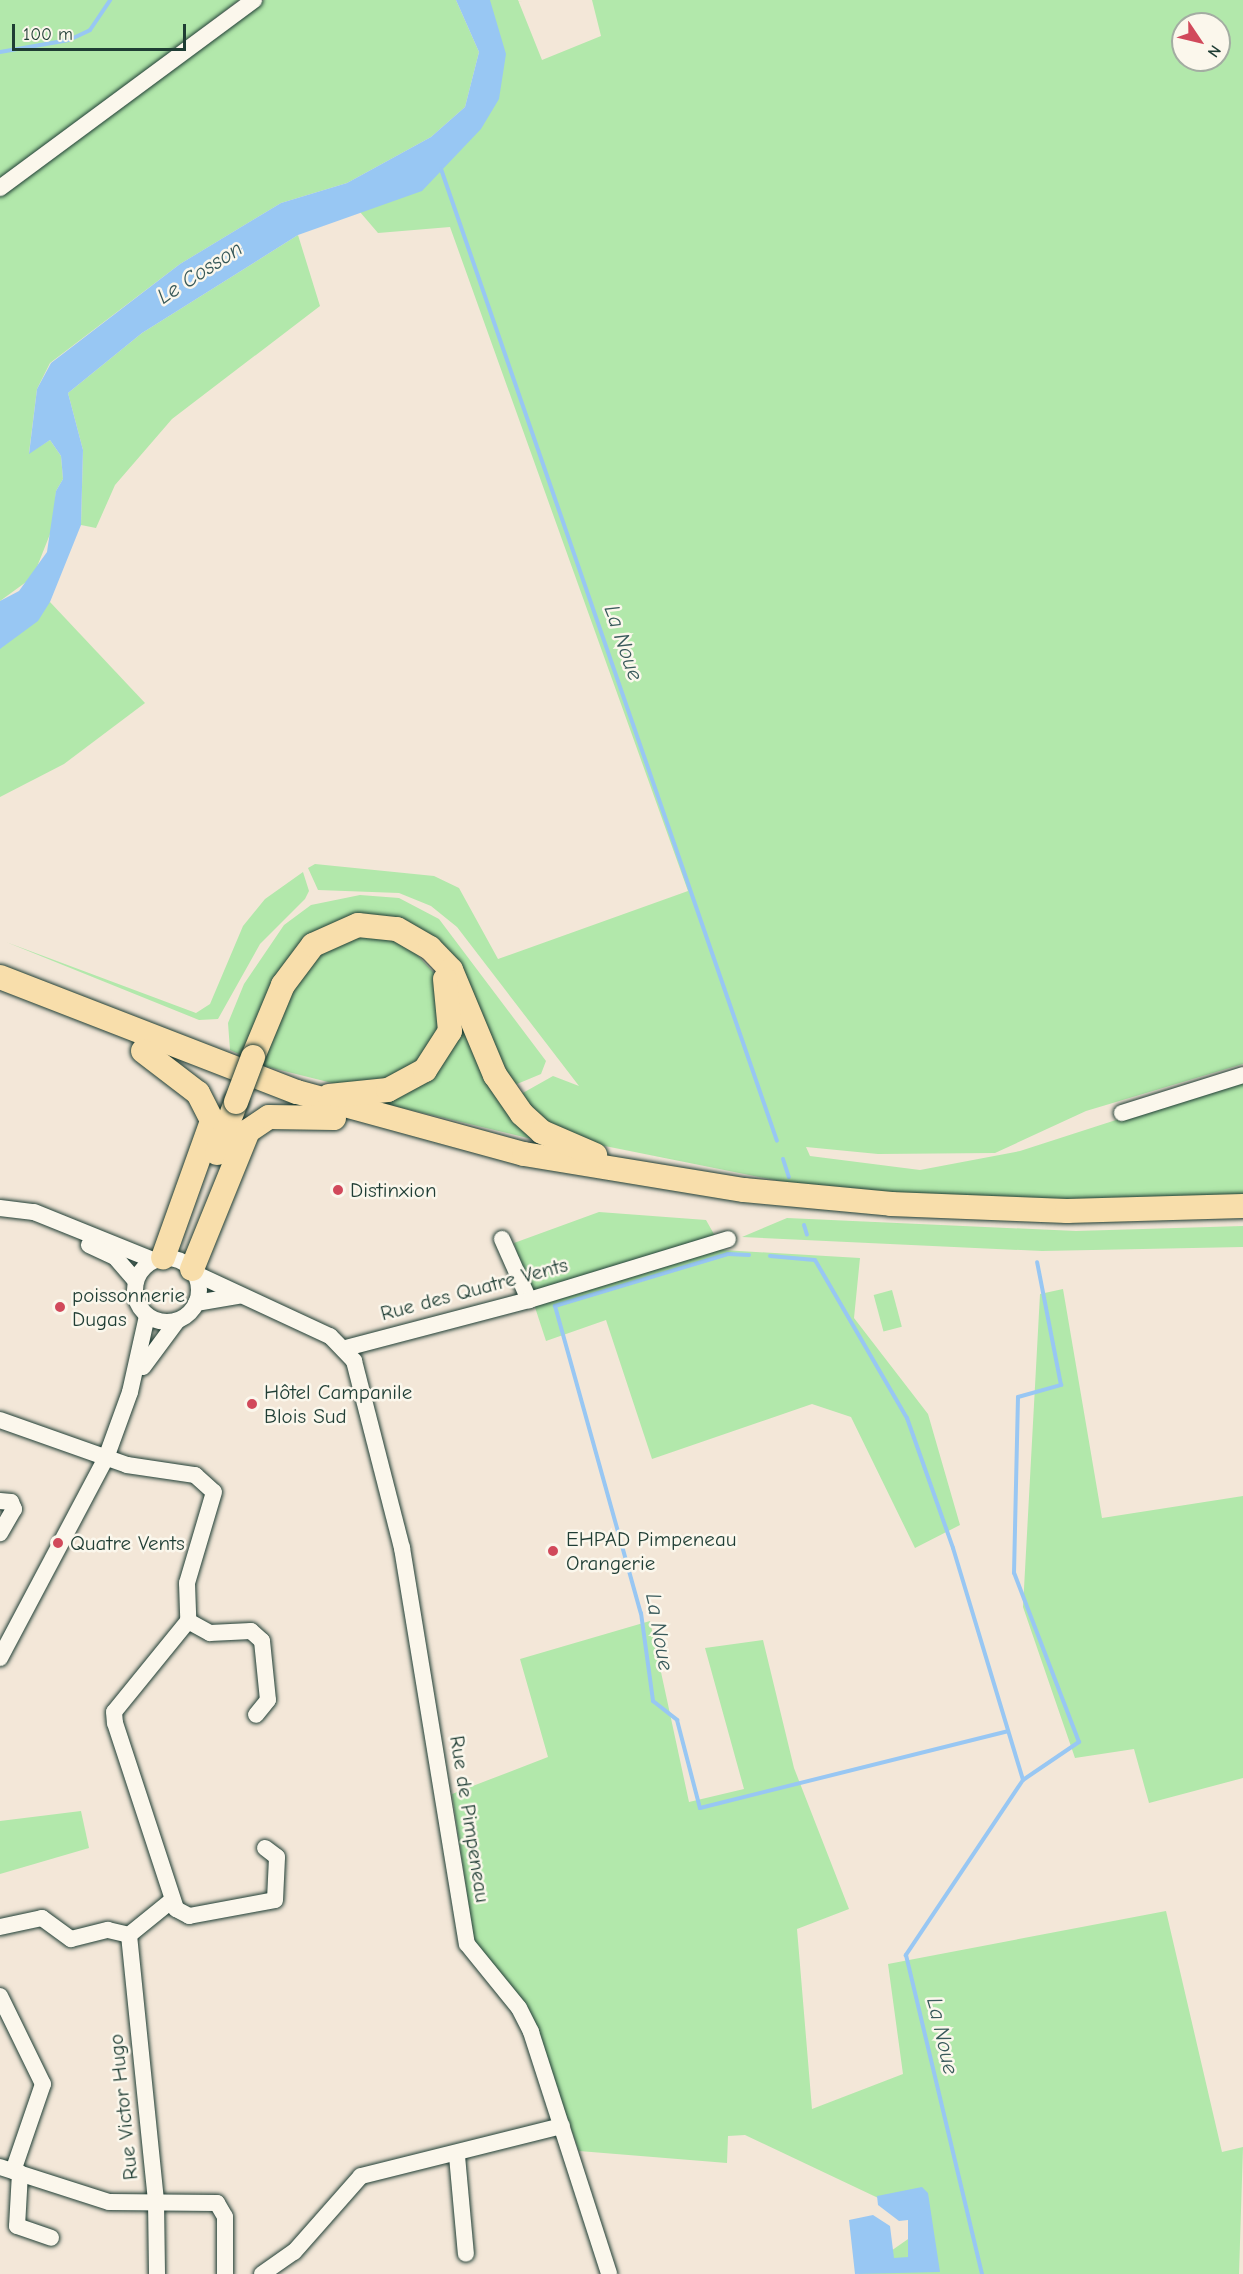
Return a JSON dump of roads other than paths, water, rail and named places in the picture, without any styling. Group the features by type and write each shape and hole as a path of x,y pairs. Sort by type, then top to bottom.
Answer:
{"highway":[{"path":"176,1264 253,1057 283,986 313,945 358,925 381,925 412,936 451,970 495,1076 522,1114 567,1145 641,1175"},
{"path":"297,1092 388,1090 406,1084 441,1052 450,1030 451,998 439,967 412,936"},
{"path":"0,977 297,1092 524,1154 641,1175 913,1206 1067,1211 1243,1206"},
{"path":"0,992 143,1051 334,1118 570,1178 778,1208 954,1222 1243,1218"},
{"path":"143,1051 198,1093 212,1121 176,1264"},
{"path":"176,1264 248,1131 269,1117 334,1118"}],"street":[{"path":"7,183 134,92 253,1"},
{"path":"1122,1113 1243,1075"},
{"path":"2,1208 34,1212 176,1264 346,1348"},
{"path":"2,1208 115,1257 136,1281 136,1300 147,1316 177,1321"},
{"path":"502,1239 529,1300"},
{"name":"Rue des Quatre Vents","path":"346,1348 529,1300 728,1239"},
{"path":"136,1281 176,1264"},
{"path":"176,1264 196,1303"},
{"path":"130,1392 177,1321 196,1303 238,1296"},
{"path":"0,1658 106,1458 130,1392 147,1316"},
{"name":"Rue de Pimpeneau","path":"346,1348 361,1380 402,1548 467,1944 519,2008 562,2126 609,2274"},
{"path":"0,1420 106,1458 148,1470 195,1474 214,1492 187,1583 188,1621 114,1712 171,1901 189,1916 275,1900 277,1857 265,1848"},
{"path":"0,1501 11,1502 14,1509 0,1533"},
{"path":"188,1621 210,1632 244,1629 262,1641 268,1700 256,1715"},
{"path":"0,1926 42,1918 71,1939 108,1930 129,1935 171,1901"},
{"name":"Rue Victor Hugo","path":"129,1935 156,2201 157,2274"},
{"path":"0,1996 44,2084 11,2170 17,2226 51,2238"},
{"path":"262,2274 294,2252 361,2176 457,2156 562,2126"},
{"path":"457,2156 466,2254"},
{"path":"11,2170 109,2202 218,2203 225,2217 225,2274"}],"water":[{"name":"Le Cosson","path":"456,0 490,0 506,54 499,99 481,129 422,191 298,235 142,333 68,393 83,450 81,525 50,602 38,621 0,649 0,601 19,591 47,552 56,491 63,479 61,456 50,440 29,454 37,389 51,363 180,264 281,203 347,183 431,137 465,107 479,52"},
{"path":"922,2187 928,2193 940,2272 855,2274 849,2220 873,2215 890,2226 894,2258 908,2257 908,2220 899,2221 878,2205 877,2196"}],"waterway":[{"path":"0,52 69,40 90,30 110,0"},
{"name":"La Noue","path":"441,169 777,1141"},
{"name":"La Noue","path":"783,1159 789,1177"},
{"name":"La Noue","path":"804,1225 807,1235"},
{"name":"La Noue","path":"749,1255 728,1254 555,1306 641,1613 653,1701 677,1720 700,1808 1008,1731"},
{"name":"La Noue","path":"770,1256 815,1260 907,1418 953,1548 1023,1780 906,1955 982,2274"},
{"path":"1023,1780 1079,1742 1014,1573 1018,1397 1061,1385 1037,1262"}],"place":[{"name":"Distinxion","path":"338,1190"},
{"name":"poissonnerie Dugas","path":"60,1307"},
{"name":"Hôtel Campanile Blois Sud","path":"252,1404"},
{"name":"Quatre Vents","path":"58,1543"},
{"name":"EHPAD Pimpeneau Orangerie","path":"553,1551"}]}
